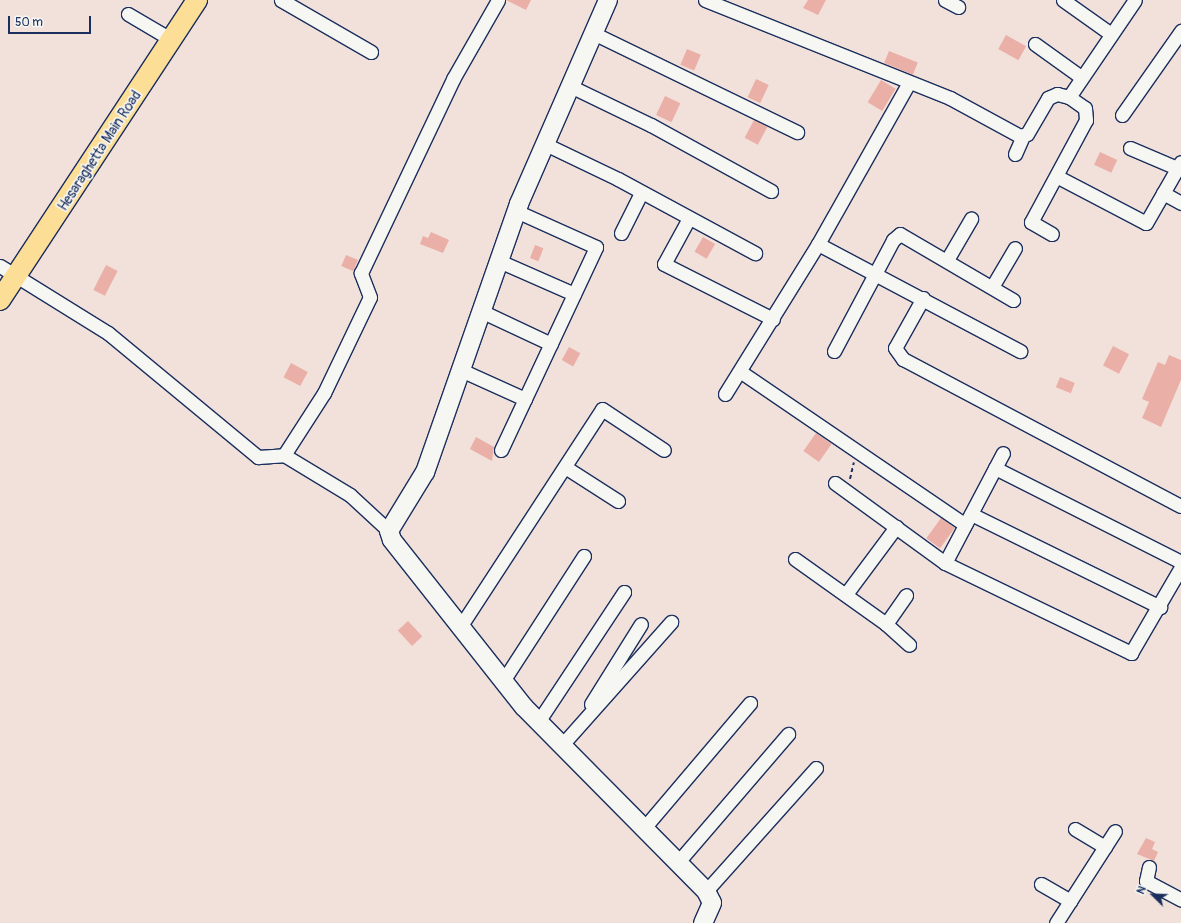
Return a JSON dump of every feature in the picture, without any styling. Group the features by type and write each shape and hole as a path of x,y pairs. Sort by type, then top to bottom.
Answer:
{"main road":[{"name":"Hesaraghetta Main Road","path":"0,300 18,276 197,0"}],"street":[{"path":"281,0 371,52"},
{"path":"284,455 324,393 367,304 370,297 361,273 453,79 498,0"},
{"path":"389,531 425,472 483,312 516,211 608,0"},
{"path":"705,0 908,84 950,98 1023,136"},
{"path":"945,0 958,8"},
{"path":"1064,0 1111,34"},
{"path":"1069,97 1081,77 1135,0"},
{"path":"128,14 172,40"},
{"path":"1122,115 1181,31"},
{"path":"593,33 797,132"},
{"path":"1035,44 1081,77"},
{"path":"725,394 741,372 818,244 908,84"},
{"path":"570,86 658,129 771,191"},
{"path":"1015,154 1023,136 1048,98 1057,94 1069,97 1085,108 1086,120 1058,177 1031,222 1052,234"},
{"path":"545,144 641,193 688,220 755,253"},
{"path":"1058,177 1146,223 1179,165 1130,148"},
{"path":"621,233 641,193"},
{"path":"1164,193 1181,203"},
{"path":"501,450 595,246 516,211"},
{"path":"947,260 971,219"},
{"path":"688,220 664,264 773,319"},
{"path":"834,351 875,273 900,234 947,260 1013,300"},
{"path":"818,244 923,298 1020,351"},
{"path":"992,287 1015,248"},
{"path":"499,261 574,294"},
{"path":"0,266 108,333 258,457 284,455 350,495 389,531 460,627 538,722 706,891 712,903 703,923"},
{"path":"923,298 895,348 903,359 1181,506"},
{"path":"483,312 551,344"},
{"path":"462,371 525,399"},
{"path":"741,372 857,450 968,520 1160,607"},
{"path":"460,627 602,409 664,450"},
{"path":"945,563 1004,453"},
{"path":"565,467 618,500"},
{"path":"995,468 1181,562"},
{"path":"835,483 945,563 1131,653 1160,607 1181,567"},
{"path":"846,594 896,527"},
{"path":"503,681 584,556"},
{"path":"795,559 886,624 909,645"},
{"path":"538,722 624,592"},
{"path":"886,624 906,595"},
{"path":"561,746 671,622"},
{"path":"590,713 592,700 641,624"},
{"path":"644,828 750,703"},
{"path":"678,862 788,734"},
{"path":"706,891 816,768"},
{"path":"1075,829 1105,847"},
{"path":"1056,923 1115,831"},
{"path":"1149,868 1146,881 1181,900"},
{"path":"1041,884 1071,900"}],"path":[{"path":"850,494 850,475 857,450"}],"building":[{"path":"506,0 531,0 526,10"},
{"path":"808,0 826,0 818,15 803,8"},
{"path":"1006,35 1026,46 1018,60 998,49"},
{"path":"687,49 701,55 694,71 680,65"},
{"path":"889,51 918,63 913,75 884,63"},
{"path":"756,79 769,85 760,103 748,97"},
{"path":"881,80 896,89 882,111 868,102"},
{"path":"665,96 680,103 672,122 656,115"},
{"path":"754,120 767,127 758,145 745,138"},
{"path":"1100,152 1117,160 1111,173 1094,165"},
{"path":"431,232 449,240 443,253 420,244 423,236 428,238"},
{"path":"703,237 715,244 707,259 694,252"},
{"path":"535,245 543,248 538,261 530,258"},
{"path":"346,255 358,260 353,271 341,266"},
{"path":"106,265 118,271 105,296 93,290"},
{"path":"1113,346 1129,354 1119,374 1103,366"},
{"path":"569,347 580,353 573,366 562,360"},
{"path":"1169,355 1181,360 1181,380 1161,427 1142,418 1149,402 1142,399 1158,362 1165,365"},
{"path":"291,363 308,372 300,386 283,377"},
{"path":"1060,377 1075,383 1071,393 1056,387"},
{"path":"816,433 832,444 819,462 803,451"},
{"path":"476,437 494,447 492,461 470,449"},
{"path":"941,518 955,528 940,548 926,538"},
{"path":"408,621 422,636 412,646 398,631"},
{"path":"1146,838 1155,842 1152,849 1158,852 1154,861 1137,854"}]}
